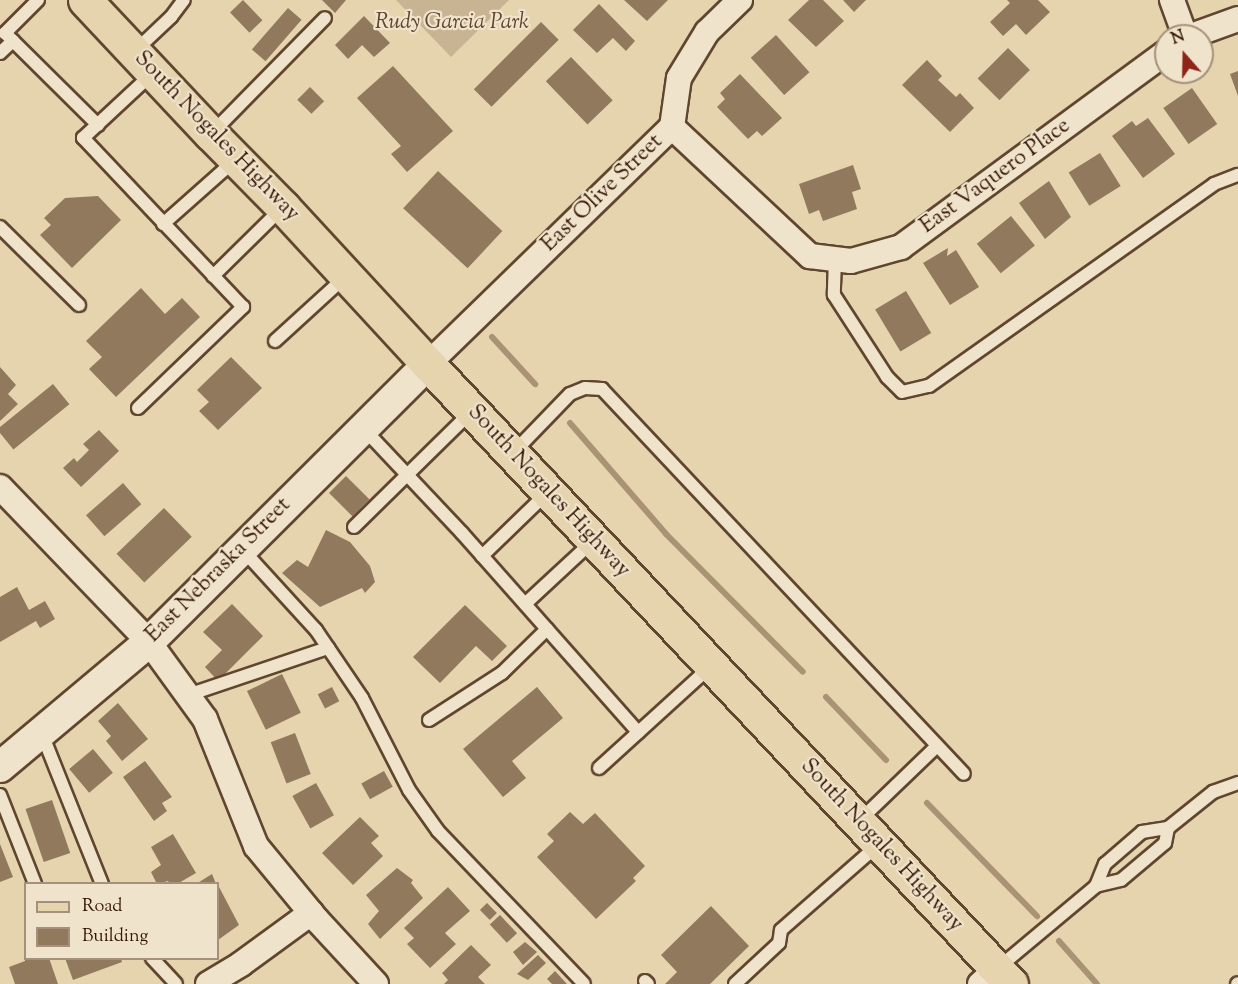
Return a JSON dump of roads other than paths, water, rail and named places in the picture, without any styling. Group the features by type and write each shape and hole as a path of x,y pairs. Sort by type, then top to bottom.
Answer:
{"main road":[{"name":"South Nogales Highway","path":"88,1 868,833 996,979"}],"street":[{"name":"East Olive Street","path":"428,364 672,127 679,78 707,32 740,0"},
{"path":"1172,0 1181,24"},
{"path":"1214,28 1238,20"},
{"name":"East Vaquero Place","path":"672,127 810,256 851,261 901,247 1154,61"},
{"name":"East Nebraska Street","path":"0,767 149,642 362,427 428,364"},
{"path":"0,487 149,642 205,719 256,846 311,913 376,984"},
{"path":"208,984 242,964 311,913"}],"lane":[{"path":"0,53 6,33 38,0"},
{"path":"138,408 243,307 83,138 98,125 144,62 184,0"},
{"path":"211,134 325,18"},
{"path":"6,33 98,125"},
{"path":"163,224 236,160"},
{"path":"835,259 834,295 887,377 902,392 929,386 1214,184 1238,176"},
{"path":"213,276 283,207"},
{"path":"0,227 79,305"},
{"path":"275,341 346,276"},
{"path":"512,454 570,394 585,388 602,389 964,774"},
{"path":"354,527 472,411"},
{"path":"362,427 408,474 639,732"},
{"path":"482,556 548,492"},
{"path":"525,604 593,541"},
{"path":"242,549 316,630 362,698 410,790 438,831 584,984"},
{"path":"429,720 502,673 547,629"},
{"path":"188,695 328,648"},
{"path":"599,768 711,666"},
{"path":"41,732 101,882"},
{"path":"735,984 779,943 781,930 868,833 937,746"},
{"path":"996,979 1096,886 1105,864 1142,832 1168,828 1213,792 1237,784"},
{"path":"0,795 34,882"},
{"path":"1096,886 1121,880 1165,843 1168,828"},
{"path":"154,960 176,984"}],"waterway":[{"path":"492,337 535,384"},
{"path":"570,423 666,534 803,672"},
{"path":"826,697 886,760"},
{"path":"927,803 1037,916"},
{"path":"1059,941 1097,984"}],"park label":[{"name":"Rudy Garcia Park","path":"452,24"}]}
